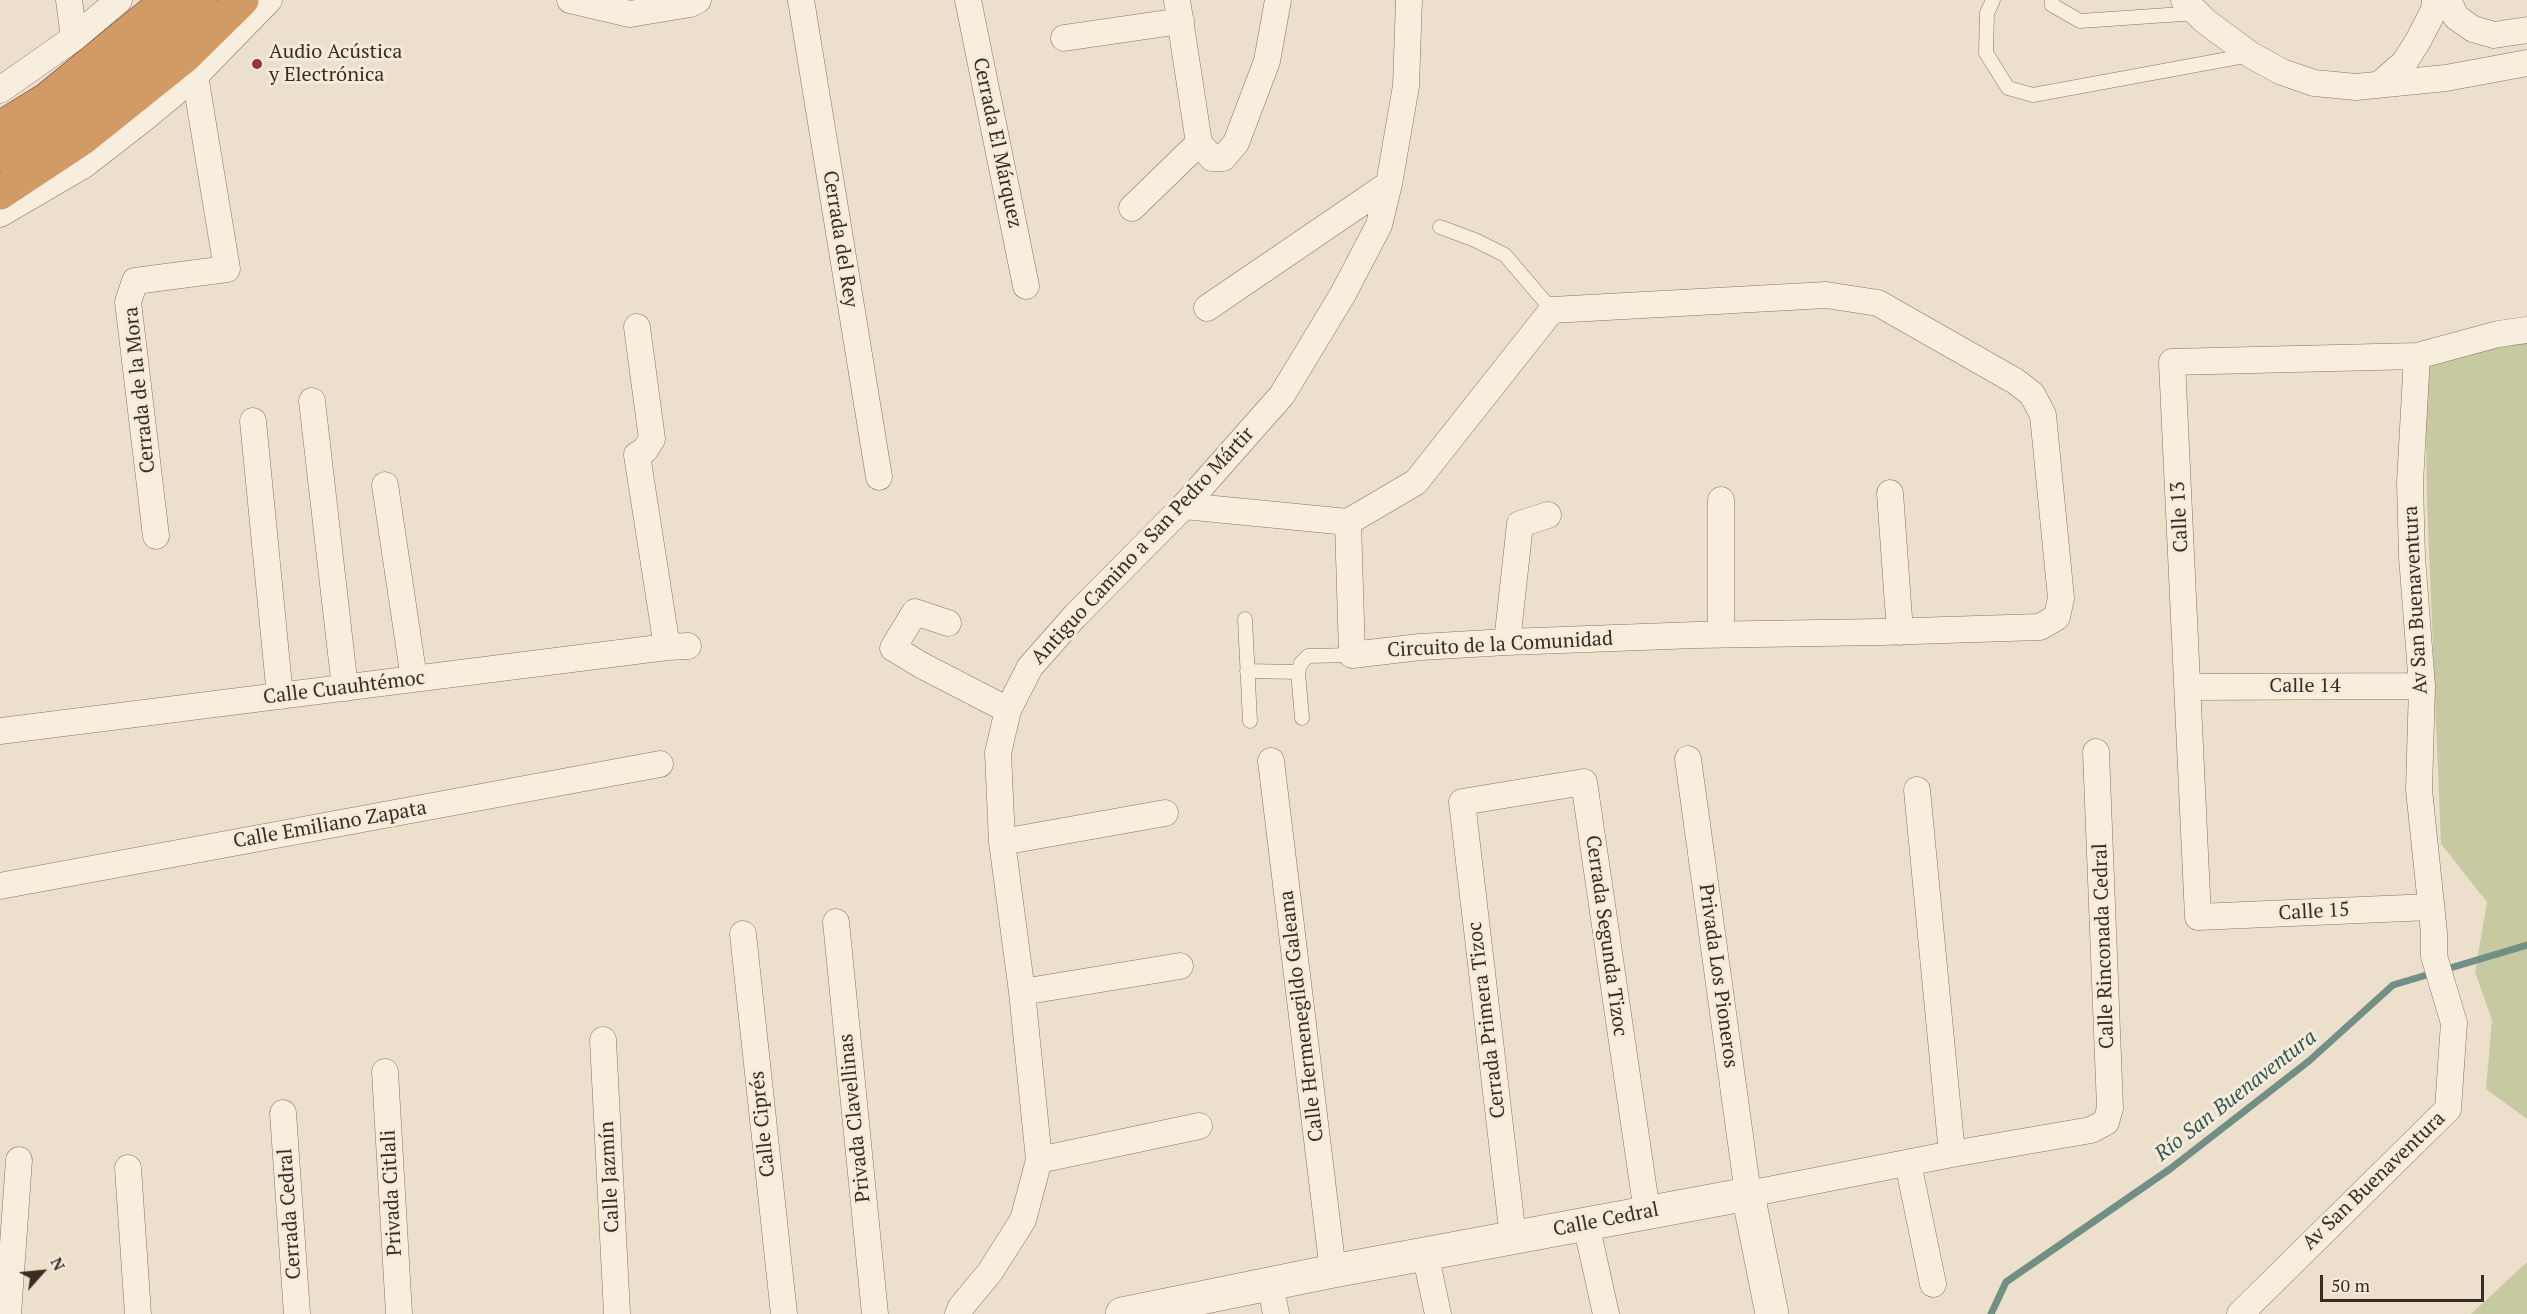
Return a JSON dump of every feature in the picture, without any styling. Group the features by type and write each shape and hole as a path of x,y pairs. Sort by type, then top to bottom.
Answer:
{"highway":[{"path":"0,128 47,99 168,0"},
{"path":"0,156 27,140 122,72 201,0"},
{"path":"0,176 138,79 222,0"},
{"path":"0,193 83,138 184,57 242,0"}],"street":[{"path":"69,0 74,38"},
{"path":"0,90 74,38 119,0"},
{"path":"0,214 84,165 195,76 269,0"},
{"path":"570,0 630,15 690,4 698,0"},
{"name":"Cerrada del Rey","path":"801,0 879,477"},
{"name":"Cerrada El Márquez","path":"968,0 1026,285"},
{"path":"1205,151 1223,158 1236,143 1267,61 1278,0"},
{"name":"Antiguo Camino a San Pedro Mártir","path":"958,1314 961,1307 990,1272 1023,1220 1039,1160 1022,992 1002,842 998,753 1008,710 1030,667 1075,616 1184,506 1282,395 1343,294 1379,225 1389,184 1406,86 1409,0"},
{"path":"2381,83 2404,63 2434,10 2435,0"},
{"path":"2448,0 2456,17 2473,29 2494,35 2527,30"},
{"path":"2190,7 2251,55 2282,72 2314,83 2356,87 2446,78 2527,63"},
{"path":"1064,38 1179,11 1205,151"},
{"name":"Cerrada de la Mora","path":"156,536 128,302 135,281 227,269 195,76"},
{"path":"1132,208 1205,151"},
{"path":"1207,308 1389,184"},
{"name":"Circuito de la Comunidad","path":"1352,655 1420,647 1507,642 1721,634 1900,632 2040,627 2056,617 2061,598 2043,415 2032,394 2015,381 1878,303 1826,295 1552,310"},
{"path":"1184,506 1348,522 1416,482 1552,310"},
{"name":"Calle Cuauhtémoc","path":"0,732 678,647 637,455 645,450 652,439 637,327"},
{"path":"2417,356 2498,334 2527,330"},
{"name":"Av San Buenaventura","path":"2241,1314 2448,1108 2454,1023 2434,956 2434,933 2419,790 2422,686 2412,557 2410,483 2417,356"},
{"name":"Calle 13","path":"2198,917 2172,362 2417,356"},
{"path":"312,401 345,688"},
{"path":"253,421 280,696"},
{"path":"385,485 414,679"},
{"path":"1890,493 1900,632"},
{"path":"1721,500 1721,634"},
{"path":"1507,642 1520,524 1548,515"},
{"path":"1348,522 1352,655"},
{"path":"948,622 915,612 893,648 1008,710"},
{"name":"Calle 14","path":"2188,687 2422,686"},
{"name":"Calle Rinconada Cedral","path":"2091,1130 2106,1122 2110,1108 2096,752"},
{"name":"Privada Los Pioneros","path":"1688,759 1749,1194"},
{"name":"Calle Hermenegildo Galeana","path":"1271,761 1333,1270"},
{"name":"Calle Emiliano Zapata","path":"0,886 660,764"},
{"name":"Cerrada Segunda Tizoc","path":"1462,802 1584,782 1647,1212"},
{"path":"1917,790 1952,1154"},
{"name":"Cerrada Primera Tizoc","path":"1462,802 1513,1237"},
{"path":"1002,842 1165,813"},
{"name":"Calle 15","path":"2198,917 2430,907"},
{"name":"Privada Clavellinas","path":"836,922 875,1314"},
{"name":"Calle Ciprés","path":"743,934 784,1314"},
{"path":"1022,992 1180,966"},
{"name":"Calle Jazmín","path":"603,1040 617,1314"},
{"name":"Privada Citlali","path":"385,1072 399,1314"},
{"name":"Cerrada Cedral","path":"283,1113 297,1314"},
{"path":"1039,1160 1199,1126"},
{"name":"Calle Cedral","path":"1122,1314 1273,1298 1333,1270 2091,1130"},
{"path":"8,1314 19,1160"},
{"path":"1908,1163 1934,1284"},
{"path":"128,1168 138,1314"},
{"path":"1749,1194 1772,1314"},
{"path":"1586,1224 1606,1314"},
{"path":"1425,1253 1438,1314"}],"lane":[{"path":"1993,0 1987,13 1986,53 2008,88 2033,95 2251,55"},
{"path":"2052,0 2052,6 2080,21 2190,7"},
{"path":"1440,227 1475,240 1505,255 1552,310"},
{"path":"1245,619 1250,721"},
{"path":"1302,718 1298,672 1301,663 1308,656 1352,655"},
{"path":"1247,671 1298,672"}],"green space":[{"path":"2527,341 2527,1119 2486,1089 2492,1020 2475,972 2487,902 2441,844 2427,502 2425,364"},
{"path":"2527,1262 2527,1314 2471,1314"}],"waterway":[{"name":"Río San Buenaventura","path":"1991,1314 2006,1282 2170,1169 2309,1061 2393,985 2527,945"}],"place":[{"name":"Audio Acústica y Electrónica","path":"257,64"}]}
